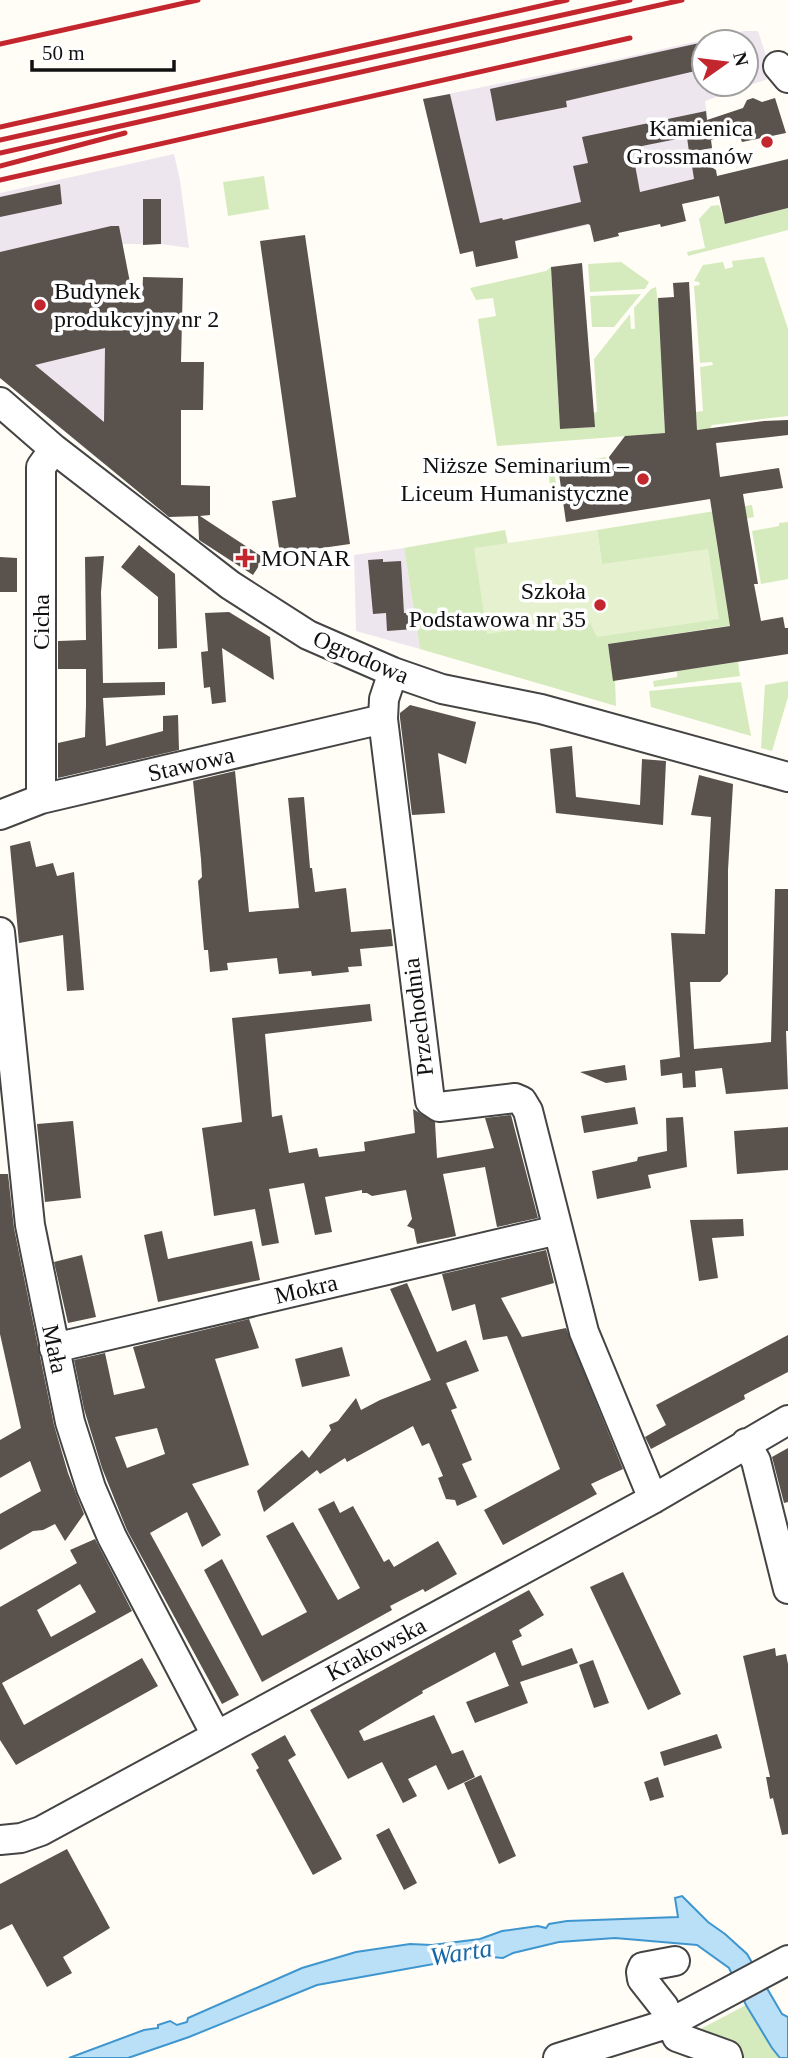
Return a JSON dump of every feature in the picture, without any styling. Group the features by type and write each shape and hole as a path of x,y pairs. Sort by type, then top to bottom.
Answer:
{"street":[{"name":"Ogrodowa","path":"0,402 54,449 230,585 308,635 393,672 442,689 541,709 788,777"},
{"name":"Cicha","path":"41,799 41,467 54,449"},
{"name":"Przechodnia","path":"393,672 384,699 383,719 429,1101 439,1107 515,1098 522,1101 528,1111 584,1332 653,1499"},
{"name":"Stawowa","path":"0,815 41,799 383,719"},
{"name":"Mała","path":"0,932 30,1225 71,1422 91,1488 112,1537 216,1735"},
{"name":"Mokra","path":"54,1348 558,1230"},
{"name":"Krakowska","path":"0,1840 21,1838 41,1831 653,1499 788,1420"},
{"path":"746,1443 756,1461 788,1588"},
{"path":"558,2058 674,2021 788,1960"},
{"path":"675,1961 643,1967 642,1979 674,2021 677,2037 729,2058"}],"shaded area":[{"path":"760,37 773,77 760,82"},
{"path":"690,43 690,98 714,98 705,101 712,148 710,175 716,196 460,254 423,99"},
{"path":"174,154 189,248 161,244 106,244 104,464 0,378 0,193"},
{"path":"404,548 420,649 356,631 354,555"}],"green space":[{"path":"264,176 269,209 228,216 223,182"},
{"path":"719,205 726,224 788,208 788,230 688,256 687,252 705,248 699,219 711,206"},
{"path":"764,257 788,329 788,416 712,425 710,429 697,430 696,412 703,411 700,367 713,365 712,362 700,363 694,286 700,285 694,281 703,265 723,262 725,269 733,267 732,261"},
{"path":"621,262 649,282 645,289 590,292 588,264"},
{"path":"551,267 560,429 593,427 592,413 597,412 594,359 630,314 631,329 635,329 634,308 656,287 661,328 665,433 497,446 478,319 496,316 493,298 476,300 470,288 546,271"},
{"path":"641,294 614,327 592,327 590,296"},
{"path":"606,457 607,463 554,472 559,500 552,501 548,470 550,465"},
{"path":"752,505 754,517 714,525 728,614 733,625 608,644 615,680 616,706 420,649 404,548 505,530 508,544 474,549 602,565 597,530"},
{"path":"788,522 788,579 761,584 752,531"},
{"path":"597,530 602,564 708,549 719,619 597,637 588,619 487,634 474,548"},
{"path":"738,662 740,676 654,687 653,681 677,677 677,671"},
{"path":"788,681 788,697 772,751 761,748 765,685"},
{"path":"741,682 751,736 651,707 649,691"},
{"path":"746,2005 780,2058 735,2058 691,2034"}],"water":[{"name":"Warta","path":"682,1896 747,1954 782,2014 788,2017 788,2058 780,2058 772,2048 746,2005 729,1968 697,1945 615,1938 559,1942 503,1958 489,1954 317,1985 189,2037 128,2058 69,2058 144,2030 158,2028 158,2025 170,2021 177,2025 187,2022 188,2018 302,1968 356,1952 410,1944 432,1945 480,1939 502,1931 538,1926 546,1928 549,1924 567,1921 678,1917 675,1898"}],"building":[{"path":"690,45 690,72 566,101 567,107 496,121 490,89"},
{"path":"450,94 480,223 581,202 573,166 588,163 582,137 706,111 707,120 743,108 747,100 753,98 762,102 775,98 786,133 742,142 738,131 711,140 712,148 689,152 687,137 642,146 643,151 633,154 640,192 694,179 690,153 716,170 717,176 788,159 788,208 725,224 719,196 682,204 686,221 618,233 619,236 594,242 588,224 515,241 518,258 476,267 473,251 460,254 423,99"},
{"path":"60,184 62,204 0,217 0,197"},
{"path":"143,199 161,199 161,244 143,245"},
{"path":"119,226 134,303 142,302 143,277 183,278 181,362 204,362 203,410 181,410 181,485 210,486 210,515 200,516 264,558 253,575 199,540 198,516 169,517 0,378 0,252","holes":["105,348 104,422 35,365"]},
{"path":"305,235 350,544 280,554 272,501 296,497 260,241"},
{"path":"582,263 595,427 560,429 551,267"},
{"path":"689,282 697,430 788,420 788,435 716,443 720,477 779,468 783,488 743,494 758,584 754,584 761,621 783,617 785,628 788,628 788,654 613,681 608,644 730,626 710,499 566,522 559,474 611,466 609,457 625,436 665,433 658,298 674,297 673,283"},
{"path":"139,545 175,574 177,648 158,649 158,597 121,567"},
{"path":"104,556 101,592 103,683 165,682 165,695 103,698 106,746 163,731 163,716 178,715 179,750 58,778 58,743 85,737 86,669 58,669 58,641 86,640 85,557"},
{"path":"0,557 17,558 17,592 0,592"},
{"path":"383,559 383,562 401,561 404,613 413,613 414,629 387,631 386,613 373,614 368,560"},
{"path":"229,612 270,637 274,680 222,648 226,702 212,704 210,687 204,688 201,652 208,651 205,613"},
{"path":"410,705 476,722 466,764 438,753 445,813 412,815 400,718 400,713"},
{"path":"572,746 576,797 640,805 642,759 666,761 663,825 556,813 550,749"},
{"path":"235,771 249,912 299,908 288,798 304,797 310,868 315,892 346,888 351,932 391,929 393,946 360,949 362,966 348,967 349,972 312,976 311,971 279,974 277,958 227,963 228,970 210,972 208,950 204,950 198,881 202,877 201,859 193,781"},
{"path":"699,775 733,784 728,870 728,974 720,982 690,982 694,1049 771,1042 775,889 788,889 788,1089 726,1094 722,1068 695,1071 696,1087 683,1088 682,1073 661,1076 660,1060 680,1057 671,933 705,934 711,817 691,815"},
{"path":"30,841 36,867 53,863 57,876 74,872 84,990 67,991 63,935 19,943 10,846"},
{"path":"370,1004 372,1021 265,1034 272,1117 282,1115 289,1153 317,1148 319,1157 365,1151 364,1142 415,1133 413,1109 435,1122 437,1158 494,1148 485,1118 511,1115 538,1218 497,1227 485,1167 443,1174 456,1236 417,1244 414,1229 407,1226 412,1219 406,1190 372,1196 362,1193 362,1190 325,1197 332,1232 315,1235 304,1183 269,1189 279,1243 262,1246 255,1209 214,1216 202,1128 242,1122 232,1018"},
{"path":"625,1065 627,1080 606,1083 580,1072"},
{"path":"635,1107 638,1124 584,1133 581,1116"},
{"path":"683,1117 687,1167 648,1175 651,1188 597,1199 592,1171 667,1151 666,1118"},
{"path":"73,1121 81,1198 45,1202 37,1124"},
{"path":"788,1127 788,1170 737,1174 734,1131"},
{"path":"0,1174 8,1174 14,1228 54,1425 84,1514 65,1541 55,1524 33,1531 0,1550 0,1514 41,1491 30,1461 0,1478 0,1440 21,1428 0,1334"},
{"path":"743,1219 744,1236 712,1238 718,1278 699,1281 690,1220"},
{"path":"162,1231 168,1259 252,1241 260,1280 158,1302 144,1235"},
{"path":"546,1250 554,1283 501,1298 522,1337 566,1328 623,1469 591,1484 597,1494 503,1545 484,1510 560,1469 507,1336 483,1340 475,1304 452,1311 442,1274"},
{"path":"82,1255 96,1317 68,1323 54,1262"},
{"path":"407,1283 437,1352 466,1340 479,1371 446,1383 457,1408 451,1410 472,1460 462,1464 477,1497 457,1506 455,1500 446,1499 438,1478 443,1476 429,1443 422,1446 413,1426 347,1462 345,1458 320,1474 317,1470 264,1512 257,1491 302,1450 309,1458 331,1430 329,1425 338,1421 356,1398 361,1410 431,1380 390,1289"},
{"path":"249,1319 259,1348 215,1359 249,1465 192,1484 221,1535 202,1547 187,1512 150,1533 239,1695 222,1704 127,1530 102,1468 84,1409 74,1360 105,1353 114,1395 145,1388 133,1347","holes":["157,1428 165,1454 127,1468 115,1437"]},
{"path":"788,1335 788,1372 744,1395 745,1399 651,1449 645,1437 666,1425 656,1405"},
{"path":"342,1347 350,1376 302,1387 295,1359"},
{"path":"788,1448 788,1502 784,1503 772,1457"},
{"path":"334,1501 340,1513 353,1506 384,1562 389,1559 394,1567 438,1541 457,1574 425,1592 423,1589 390,1606 392,1610 262,1682 204,1570 222,1559 262,1636 307,1612 266,1536 293,1522 338,1600 360,1588 318,1509"},
{"path":"95,1539 132,1611 2,1683 24,1725 142,1658 158,1686 16,1765 0,1740 0,1607 77,1563 70,1550","holes":["80,1584 96,1612 51,1637 37,1610"]},
{"path":"623,1572 681,1694 648,1710 590,1587"},
{"path":"529,1590 544,1615 519,1630 522,1636 512,1641 522,1666 572,1648 578,1663 520,1682 528,1703 475,1723 466,1702 509,1686 495,1652 422,1691 423,1693 359,1731 364,1741 434,1715 452,1754 463,1750 475,1777 448,1790 436,1765 408,1779 417,1796 403,1803 382,1762 348,1779 310,1710"},
{"path":"775,1648 776,1656 786,1654 788,1664 788,1834 782,1835 773,1798 770,1799 766,1777 770,1777 743,1656"},
{"path":"593,1660 609,1703 594,1708 579,1665"},
{"path":"717,1734 722,1748 664,1766 660,1752"},
{"path":"285,1735 296,1755 288,1760 342,1859 313,1875 256,1770 259,1768 251,1754"},
{"path":"481,1775 516,1856 499,1864 464,1783"},
{"path":"658,1777 664,1797 650,1801 644,1782"},
{"path":"389,1828 417,1883 404,1890 376,1835"},
{"path":"67,1849 110,1928 63,1957 72,1973 47,1987 12,1924 0,1930 0,1884"}],"railway":[{"path":"0,44 198,0"},
{"path":"0,127 567,0"},
{"path":"0,140 630,0"},
{"path":"0,153 682,0"},
{"path":"0,180 630,38"},
{"path":"0,166 125,133"}],"place":[{"name":"Kamienica Grossmanów","path":"767,142"},
{"name":"Budynek produkcyjny nr 2","path":"40,305"},
{"name":"Niższe Seminarium – Liceum Humanistyczne","path":"643,479"},
{"name":"MONAR","path":"245,558"},
{"name":"Szkoła Podstawowa nr 35","path":"600,605"}]}
